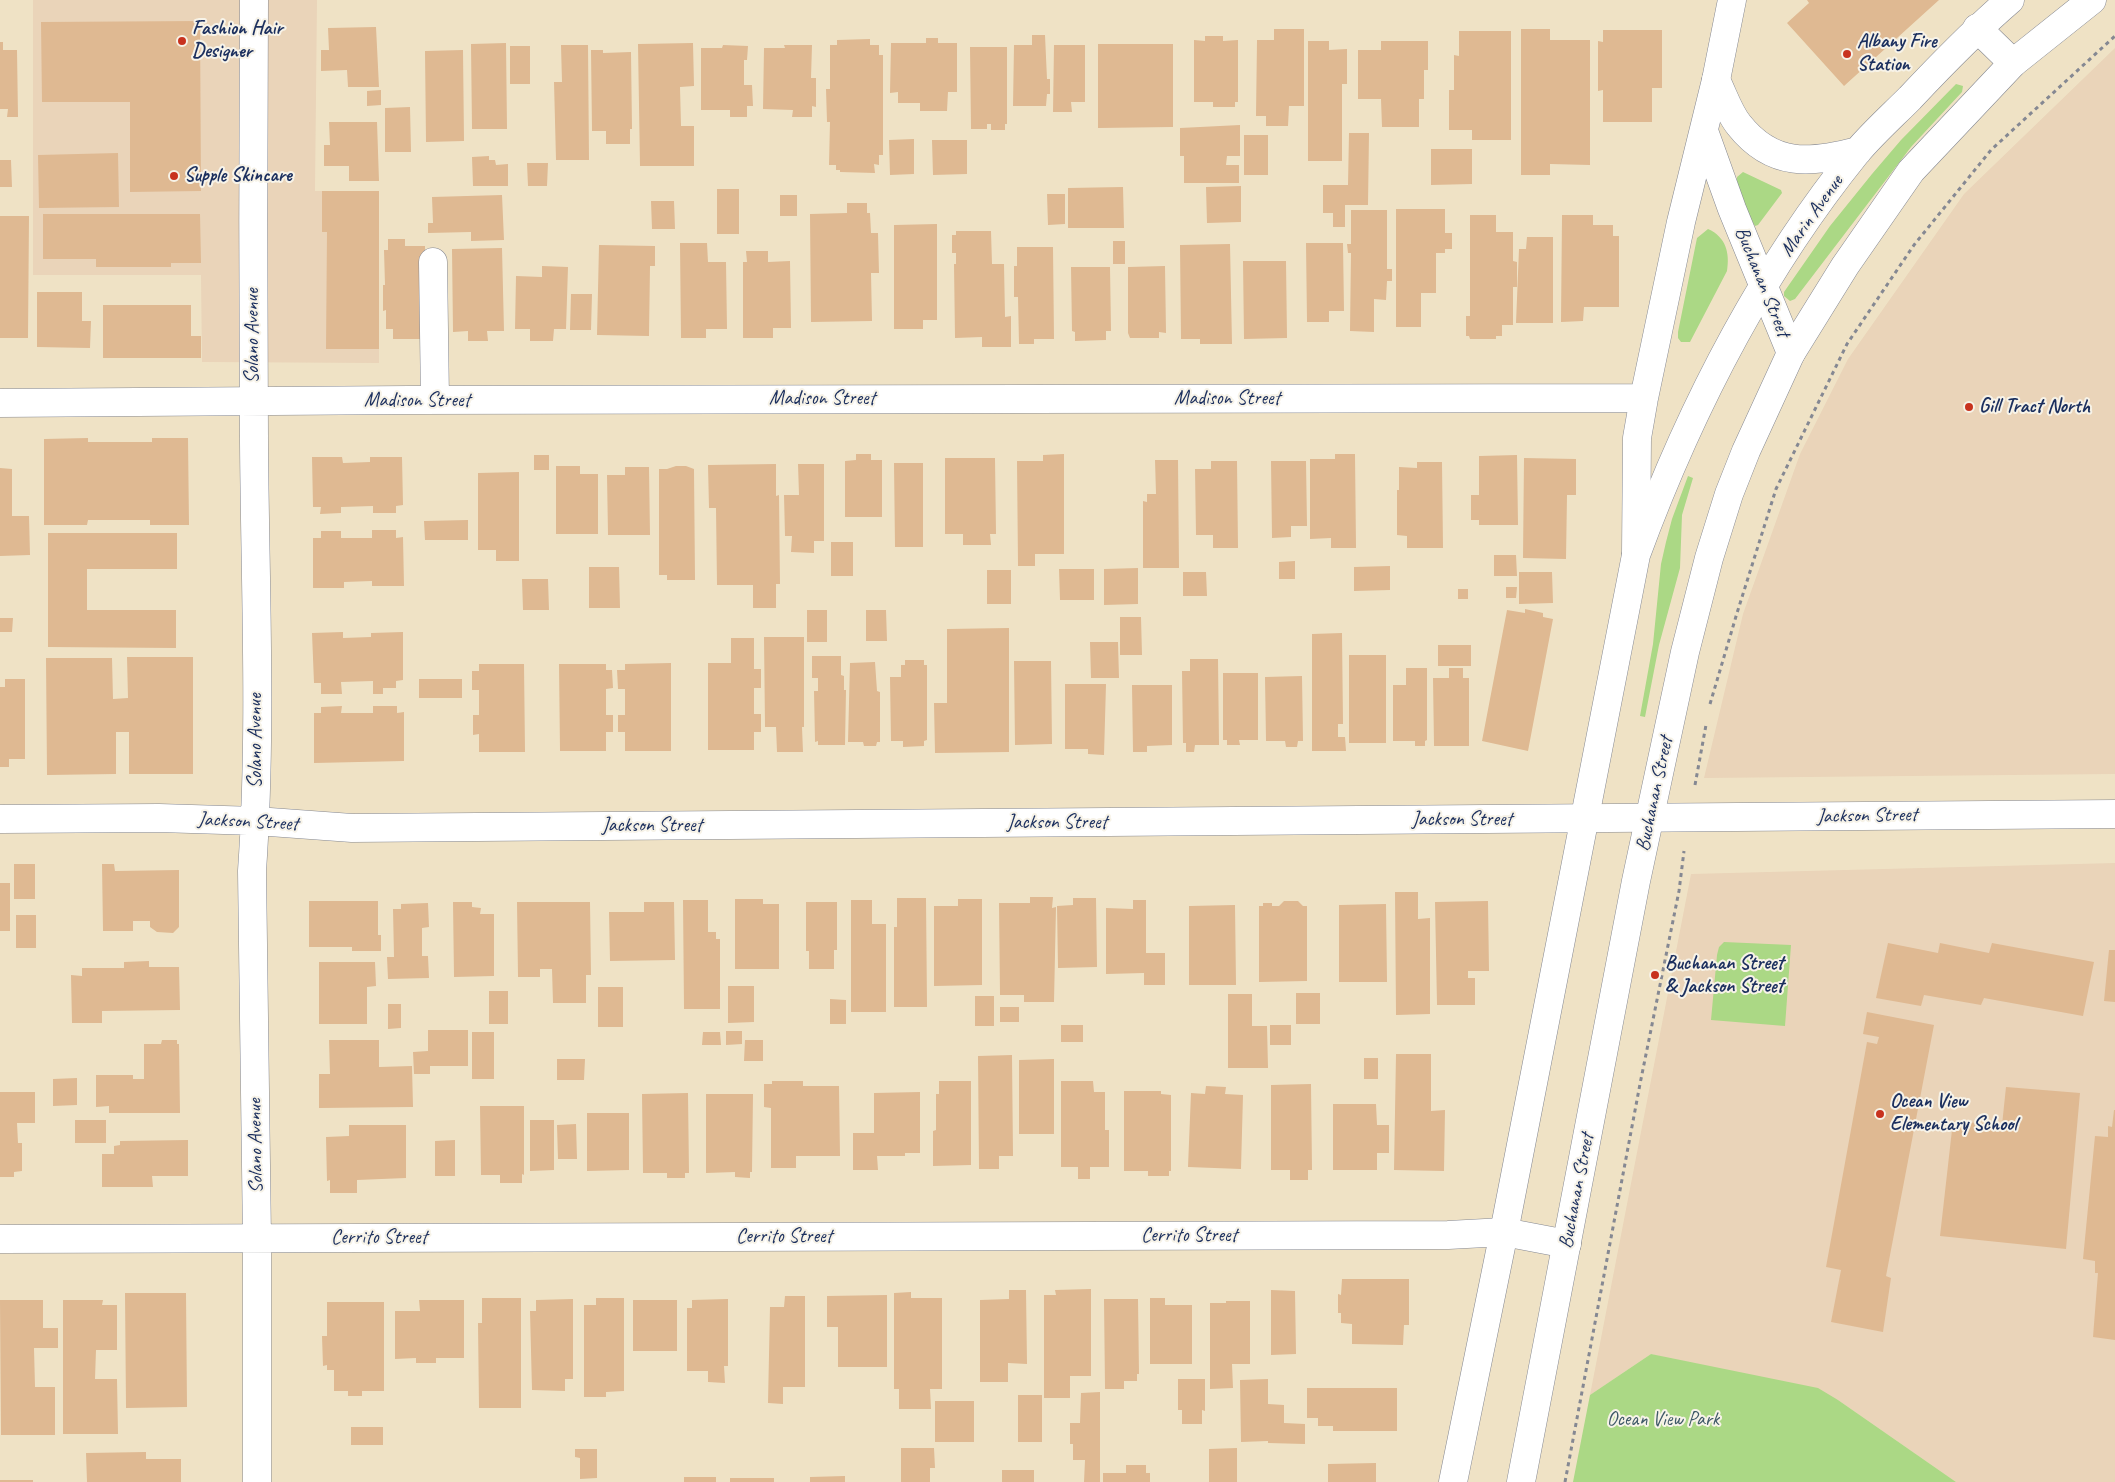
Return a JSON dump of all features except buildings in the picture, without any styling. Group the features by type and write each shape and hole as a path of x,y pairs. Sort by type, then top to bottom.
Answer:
{"street":[{"name":"Solano Avenue","path":"254,0 254,402 257,587 256,821 252,870 257,1239 257,1482"},
{"path":"1453,1482 1504,1232 1636,555 1637,438 1644,398 1681,222 1716,80 1732,0"},
{"name":"Marin Avenue","path":"1636,555 1662,487 1730,342 1817,204 1858,150 1977,28 2010,0"},
{"path":"1791,353 1845,266 1911,171 2013,63 2092,0"},
{"path":"1977,28 2013,63"},
{"path":"1716,80 1738,125 1765,149 1781,157 1806,160 1826,159 1858,150"},
{"name":"Buchanan Street","path":"1521,1482 1636,880 1684,652 1729,494 1791,353 1732,209 1704,132"},
{"path":"433,262 435,400"},
{"name":"Madison Street","path":"0,403 435,400 1644,398"},
{"name":"Jackson Street","path":"0,819 159,818 256,821 352,828 2115,814"},
{"name":"Cerrito Street","path":"0,1239 1448,1235 1504,1232 1567,1244"}],"path":[{"path":"1709,708 1776,489 1847,344 1914,245 1991,150 2115,36"},
{"path":"1565,1482 1640,1084 1679,891 1688,818 1707,718"}],"shaded area":[{"path":"33,0 317,0 315,191 379,191 379,363 202,362 201,275 33,275"},
{"name":"Gill Tract North","path":"2115,48 2115,774 1704,778 1743,614 1800,454 1848,359 1964,194"},
{"name":"Ocean View Elementary School","path":"2115,863 2115,1482 1956,1482 1838,1400 1651,1354 1590,1395 1691,874"}],"green space":[{"path":"1956,84 1963,86 1962,92 1911,147 1795,299 1790,301 1784,296 1784,292 1830,226 1901,140"},
{"path":"1743,172 1781,190 1782,193 1758,225 1755,226 1745,209 1738,190 1737,177"},
{"path":"1708,229 1723,241 1728,258 1727,271 1690,342 1681,342 1678,338 1678,332 1697,238"},
{"path":"1688,476 1693,478 1682,515 1680,568 1659,645 1645,717 1640,716 1653,644 1661,564 1672,519"},
{"path":"1724,942 1791,945 1785,1026 1711,1020 1717,955 1719,947"},
{"name":"Ocean View Park","path":"1651,1354 1818,1388 1956,1482 1573,1482 1590,1395"}],"place":[{"name":"Fashion Hair Designer","path":"182,41"},
{"name":"Albany Fire Station","path":"1847,54"},
{"name":"Supple Skincare","path":"174,176"},
{"name":"Gill Tract North","path":"1969,407"},
{"name":"Buchanan Street & Jackson Street","path":"1655,975"},
{"name":"Ocean View Elementary School","path":"1880,1114"}]}
